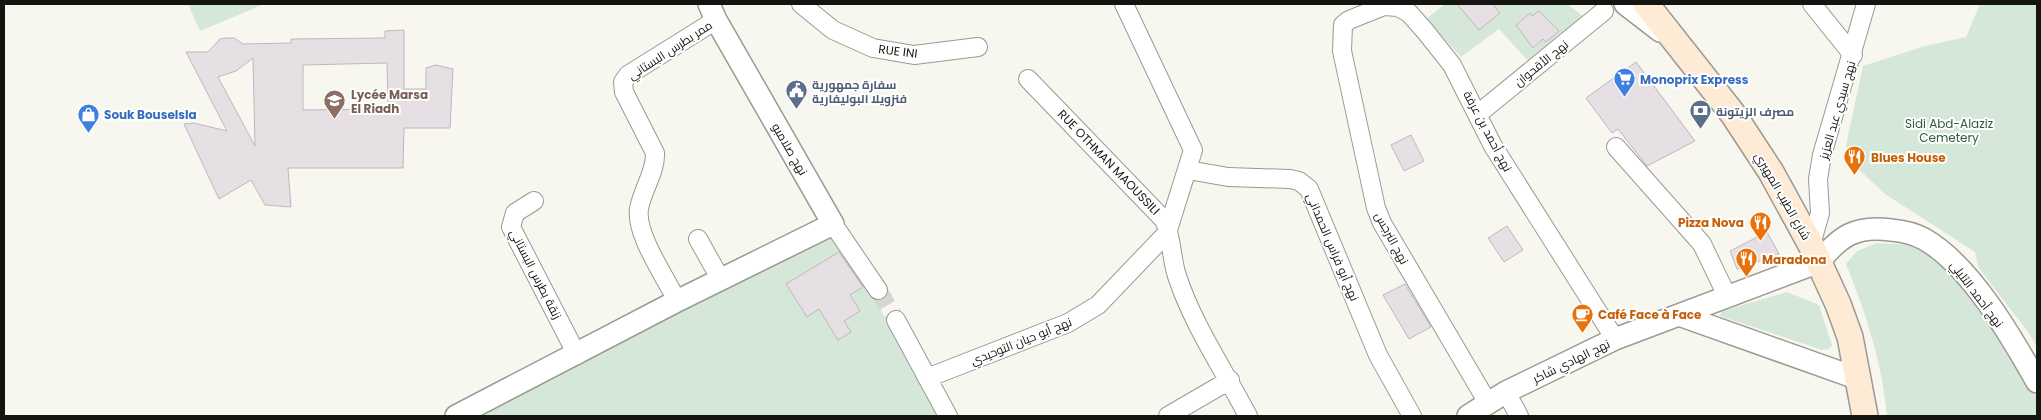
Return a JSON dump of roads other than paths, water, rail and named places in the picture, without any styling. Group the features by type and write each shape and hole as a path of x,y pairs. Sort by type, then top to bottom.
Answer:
{"main road":[{"name":"شارع الطيب المهيري","path":"1646,4 1734,114 1771,172 1815,254 1850,337 1865,416"}],"street":[{"name":"RUE INI","path":"801,4 833,30 873,48 914,55 978,47"},
{"name":"نهج أبو حيان التوحيدي","path":"928,378 1068,323 1087,312 1111,292 1167,233 1193,154 1192,146 1124,4"},
{"path":"1625,4 1676,43"},
{"path":"1812,4 1853,55"},
{"name":"نهج سيدي عبد العزيز","path":"1815,254 1820,214 1818,179 1822,155 1853,55 1866,4"},
{"name":"نهج أحمد بن عرفة","path":"1344,25 1349,20 1384,6 1398,7 1409,13 1452,66 1493,146 1615,339"},
{"name":"نهج صلامبو","path":"713,12 833,224 878,290"},
{"name":"ممر بطرس البستاني","path":"677,301 640,229 639,207 655,162 655,153 624,92 623,82 628,75 713,12"},
{"name":"نهج الأقحوان","path":"1478,114 1604,12"},
{"name":"نهج النرجس","path":"1344,25 1342,51 1372,197 1379,216 1497,398 1519,416"},
{"name":"RUE OTHMAN MAOUSSILI","path":"1028,79 1160,216 1168,228 1167,233 1176,276 1199,327 1230,380 1248,416"},
{"path":"1616,148 1702,244 1727,296"},
{"name":"نهج أبو فراس الحمداني","path":"1188,170 1228,177 1290,179 1304,184 1309,190 1350,284 1378,355 1412,416"},
{"name":"زنقة بطرس البستاني","path":"534,201 515,212 511,226 577,355"},
{"path":"467,414 538,374 677,301 833,224"},
{"name":"نهج أحمد التليلي","path":"1815,254 1860,230 1887,229 1923,238 1956,263 1982,296 2037,382"},
{"path":"698,239 722,280"},
{"name":"نهج الهادي شاكر","path":"1468,416 1497,398 1615,339 1727,296 1815,254"},
{"path":"1679,315 1859,379"},
{"path":"896,320 948,416"},
{"path":"1168,416 1230,380"}],"tunnel":[{"path":"878,290 896,320"}],"place":[{"name":"Monoprix Express","path":"1624,98"},
{"name":"سفارة جمهورية فنزويلا البوليفارية","path":"796,110"},
{"name":"Lycée Marsa El Riadh","path":"335,120"},
{"name":"مصرف الزيتونة","path":"1700,130"},
{"name":"Souk Bouselsla","path":"88,133"},
{"name":"Blues House","path":"1855,176"},
{"name":"Pizza Nova","path":"1760,241"},
{"name":"Maradona","path":"1746,278"},
{"name":"Café Face à Face","path":"1582,333"}],"park label":[{"name":"Sidi Abd-Alaziz Cemetery","path":"1949,130"}]}
